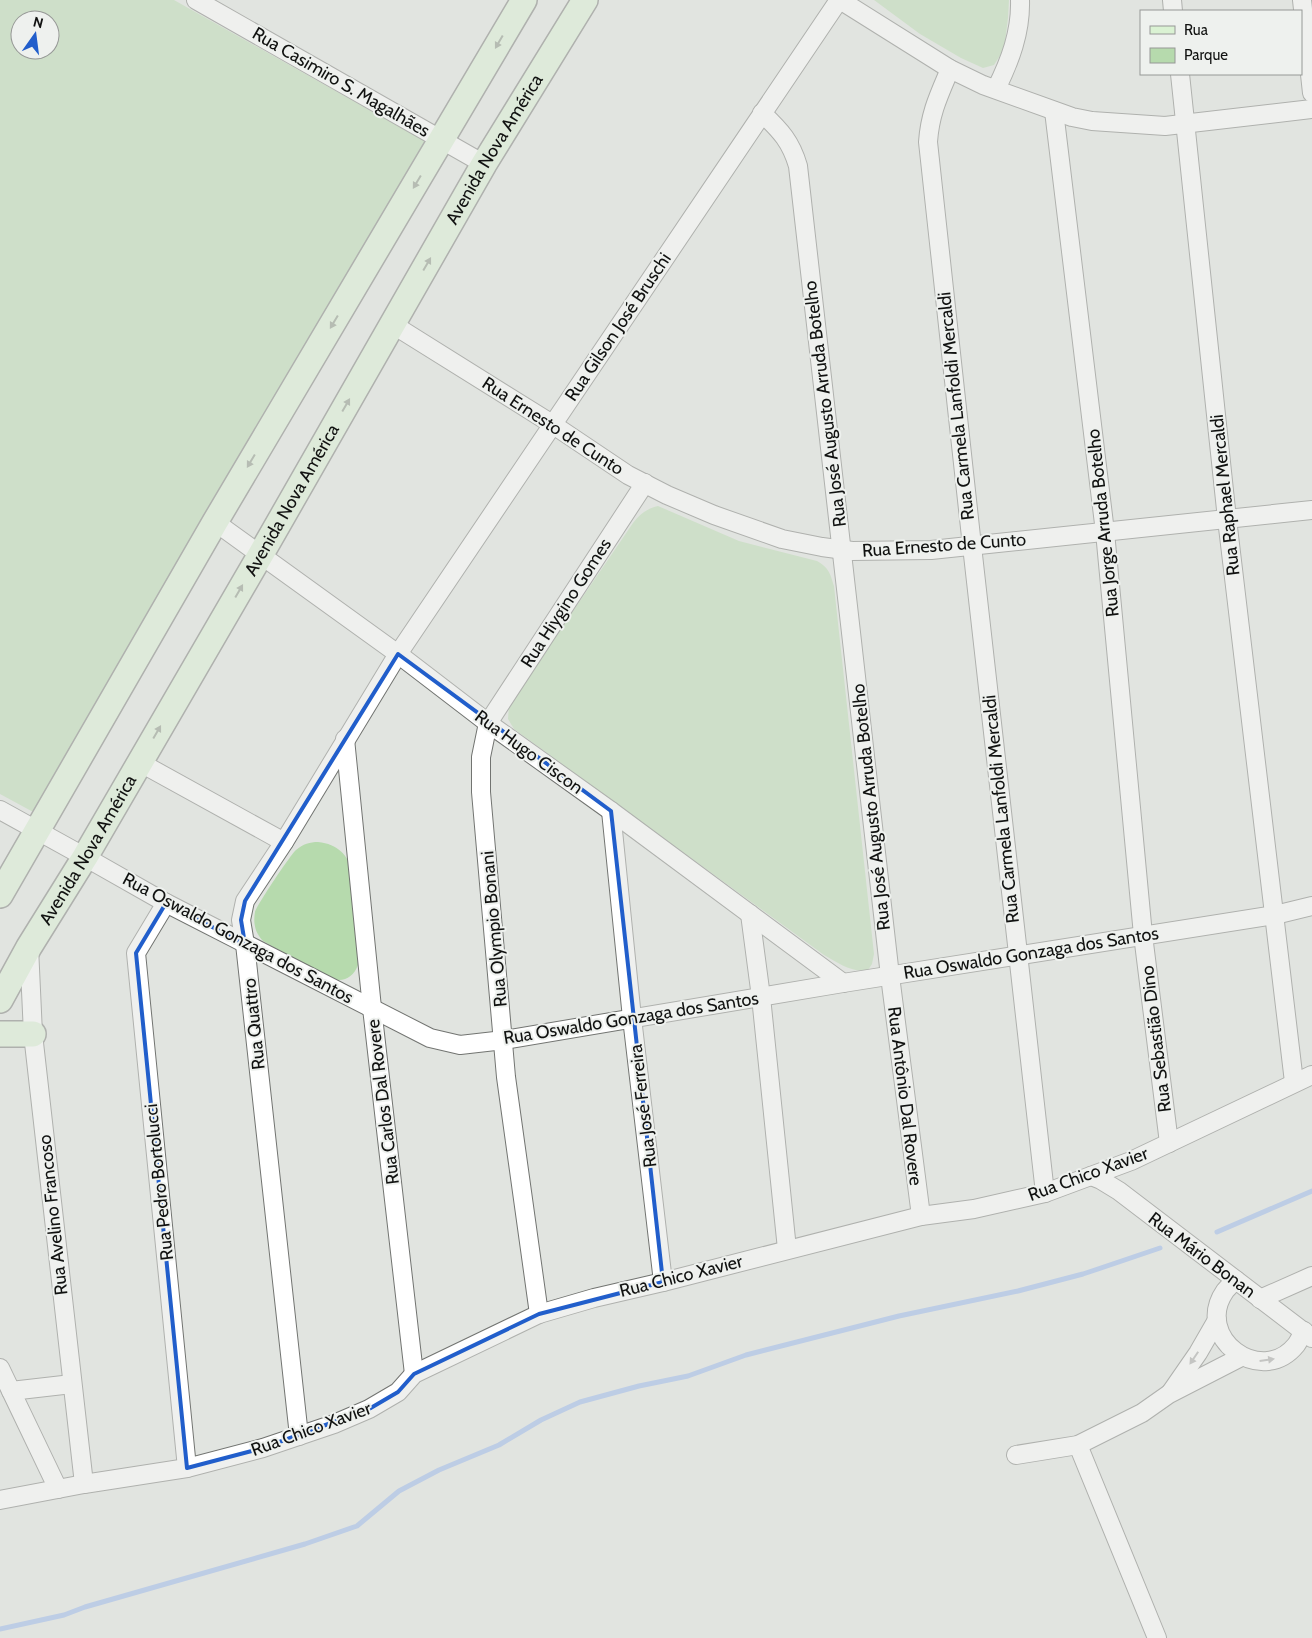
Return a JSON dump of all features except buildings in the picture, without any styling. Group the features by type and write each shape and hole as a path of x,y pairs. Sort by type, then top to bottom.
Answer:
{"street":[{"name":"Rua Casimiro S. Magalhães","path":"196,0 484,164"},
{"path":"0,895 215,522 524,0"},
{"name":"Avenida Nova América","path":"0,1000 29,947 85,856 261,554 484,164 585,0"},
{"path":"840,0 950,69 983,85 1054,111 1092,121 1165,126 1312,109"},
{"name":"Rua Gilson José Bruschi","path":"398,654 840,0"},
{"path":"996,90 1015,45 1019,26 1020,0"},
{"path":"1302,0 1312,93"},
{"name":"Rua Carmela Lanfoldi Mercaldi","path":"950,69 929,123 928,142 1045,1193"},
{"name":"Rua Raphael Mercaldi","path":"1180,75 1227,519 1294,1082"},
{"name":"Rua Jorge Arruda Botelho","path":"1054,111 1105,532 1143,935"},
{"name":"Rua José Augusto Arruda Botelho","path":"762,113 785,137 793,151 798,166 890,976"},
{"name":"Rua Ernesto de Cunto","path":"392,324 552,424 628,475 714,515 782,539 842,549 892,551 972,546 1312,510"},
{"name":"Rua Hiygino Gomes","path":"488,723 644,483"},
{"name":"Rua Hugo Ciscon","path":"215,522 398,654 488,723 611,811 843,983"},
{"name":"Rua Quattro","path":"299,1436 246,944 241,920 245,901 284,842 398,654"},
{"name":"Rua Olympio Bonani","path":"488,723 481,757 481,792 506,1077 539,1314"},
{"name":"Rua Carlos Dal Rovere","path":"345,739 372,1008 414,1374"},
{"path":"139,762 284,842"},
{"name":"Rua Oswaldo Gonzaga dos Santos","path":"0,810 166,903 430,1038 460,1045 504,1040 761,996 1275,915 1312,906"},
{"name":"Rua José Ferreira","path":"611,811 632,1018 663,1282"},
{"name":"Rua Pedro Bortolucci","path":"166,903 136,953 188,1468"},
{"path":"750,914 761,996 786,1249"},
{"name":"Rua Sebastião Dino","path":"1143,935 1169,1143"},
{"name":"Rua Avelino Francoso","path":"29,947 33,1034 84,1484"},
{"name":"Rua Antônio Dal Rovere","path":"890,976 921,1216"},
{"path":"0,1034 33,1034"},
{"name":"Rua Chico Xavier","path":"0,1500 84,1484 188,1468 263,1448 334,1424 369,1409 398,1392 414,1374 539,1314 594,1298 921,1216 974,1209 1045,1193 1131,1161 1312,1075"},
{"name":"Rua Mário Bonan","path":"1091,1176 1119,1191 1308,1335"},
{"path":"1260,1299 1312,1276"},
{"path":"1236,1280 1225,1291 1218,1305 1217,1320 1220,1334 1229,1347 1241,1356 1255,1361 1271,1360 1285,1355 1308,1335"},
{"path":"1169,1394 1198,1354 1217,1320"},
{"path":"1016,1455 1078,1445 1142,1413 1169,1394 1241,1356"},
{"path":"0,1368 58,1490"},
{"path":"11,1391 72,1384"},
{"path":"1078,1445 1157,1638"}],"highlighted area":[{"path":"398,654 611,811 663,1282 539,1314 414,1374 398,1392 369,1409 263,1448 187,1468 136,953 166,903 245,944 241,920 245,901"}],"green space":[{"path":"0,0 174,0 426,142 35,813 0,794"},
{"path":"874,0 1009,0 1003,51 994,65 983,68 961,58 920,34"},
{"path":"658,506 739,541 817,561 830,574 834,586 874,954 872,964 868,970 851,969 824,955 514,729 508,719 509,705 633,523 644,512"},
{"path":"318,842 337,848 345,856 353,873 358,965 350,976 343,980 329,978 263,941 256,931 254,920 257,907 296,850 309,843"}],"waterway":[{"path":"1217,1232 1312,1191"},
{"path":"0,1629 64,1615 85,1607 305,1544 357,1526 399,1491 439,1470 499,1445 541,1420 580,1402 639,1386 688,1376 746,1355 899,1316 1018,1291 1083,1274 1160,1248"}]}
